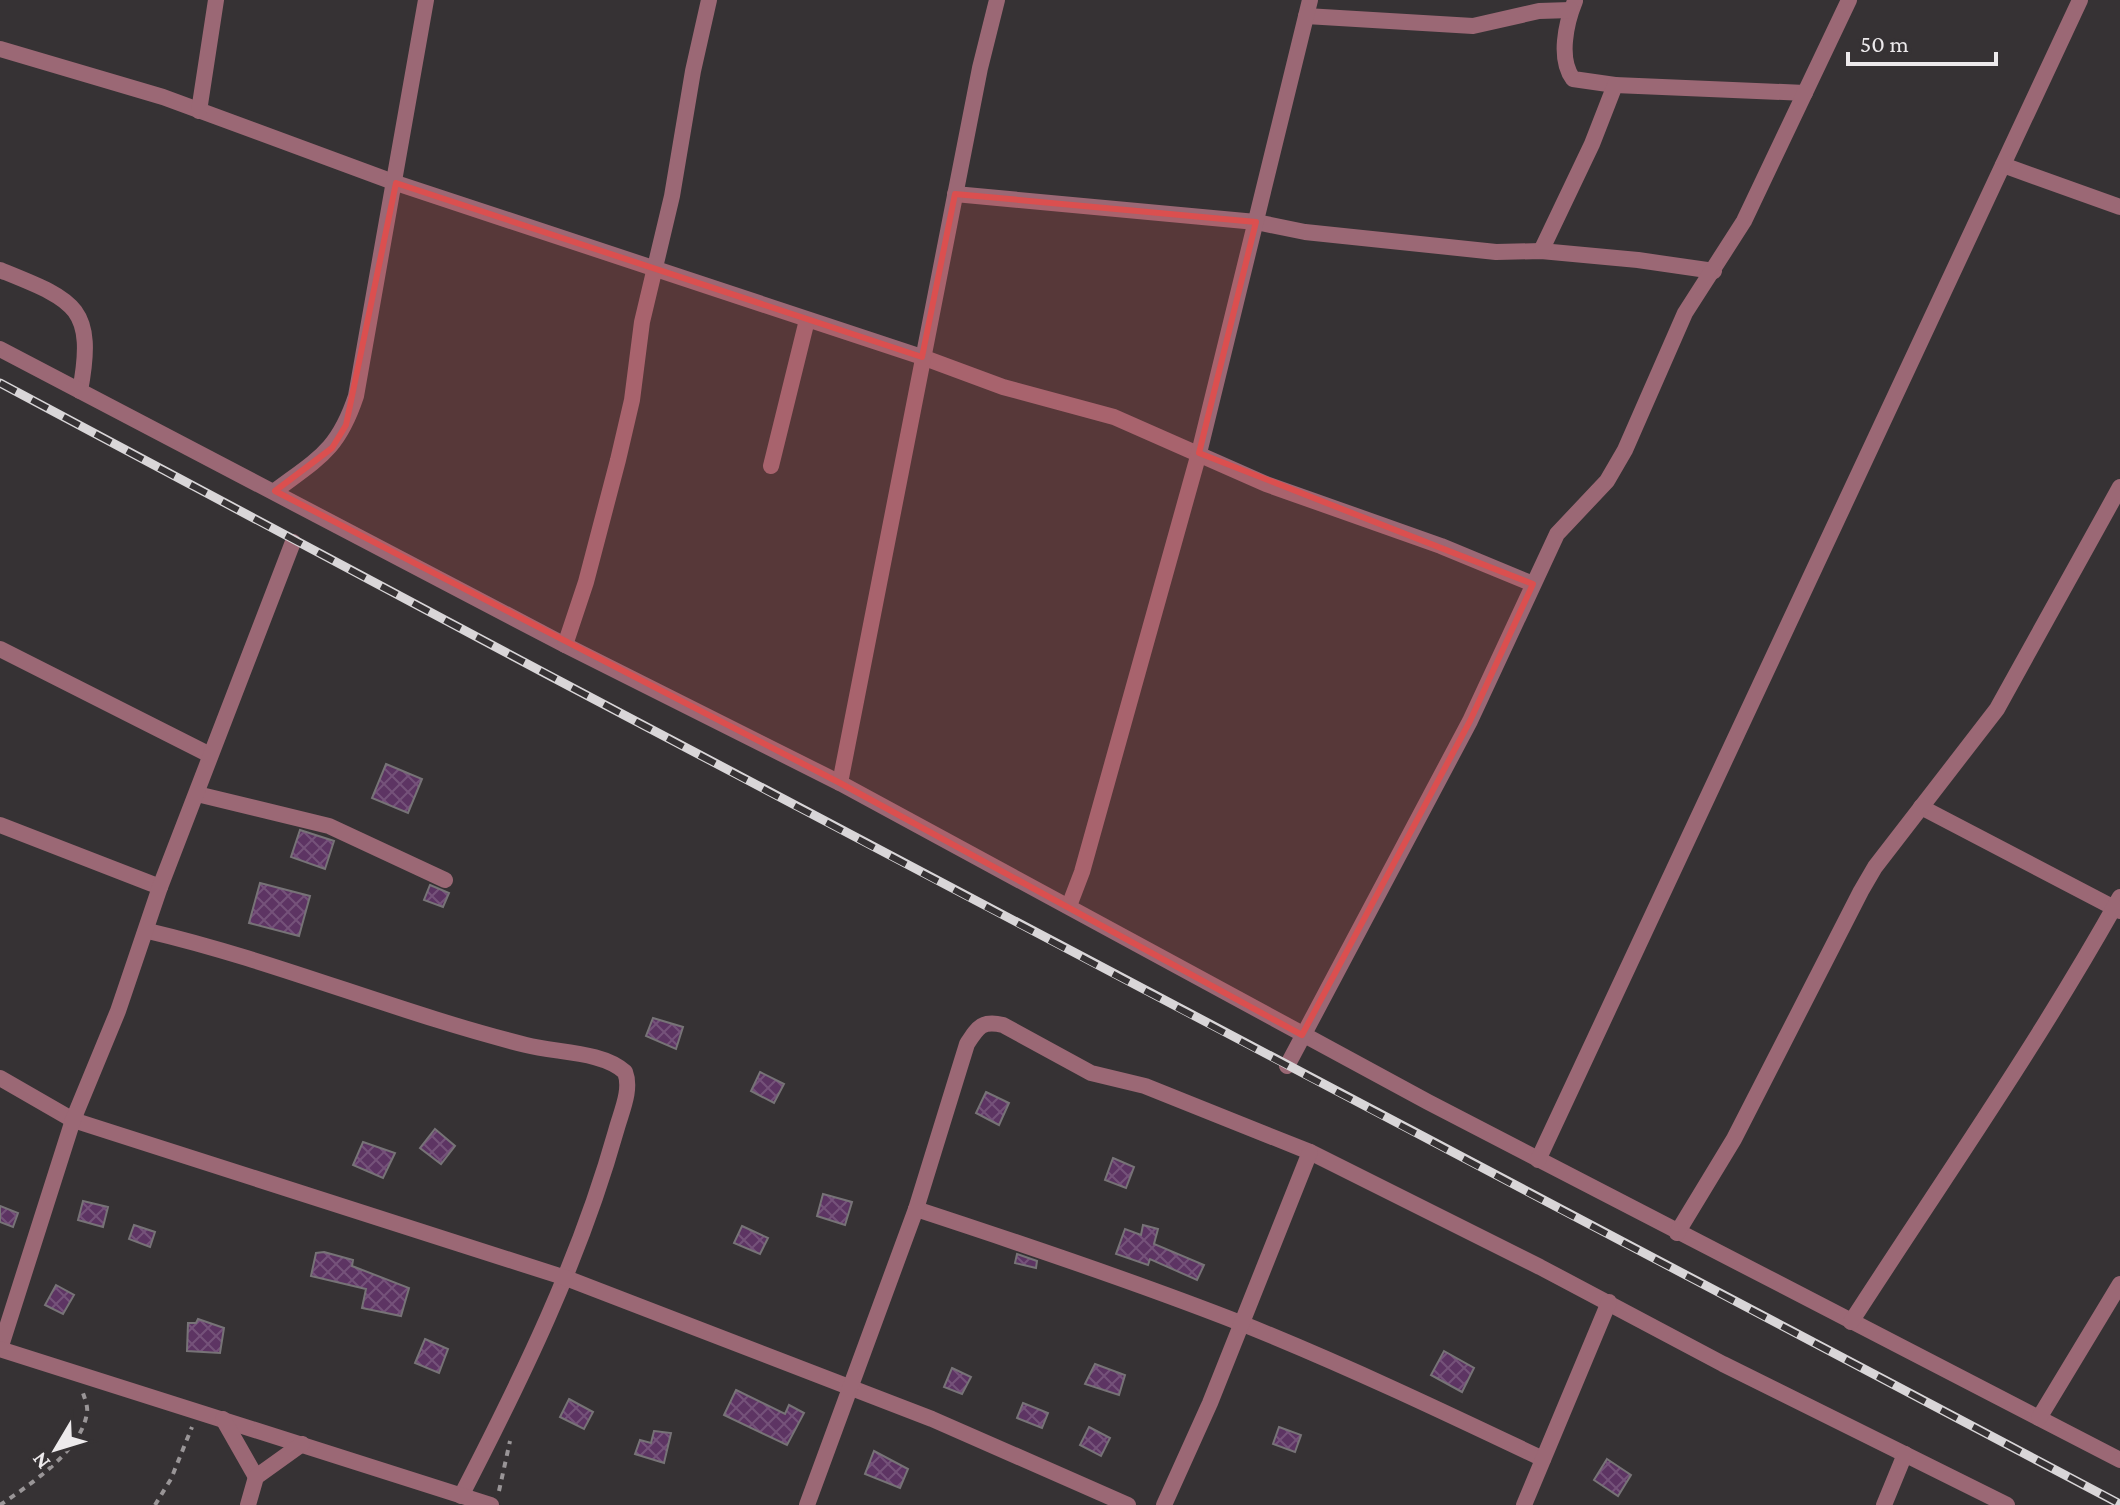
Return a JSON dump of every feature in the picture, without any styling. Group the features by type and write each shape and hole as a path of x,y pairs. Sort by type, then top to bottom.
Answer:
{"street":[{"path":"199,111 216,0"},
{"path":"275,491 332,448 346,425 363,370 426,0"},
{"path":"565,645 586,582 618,460 709,0"},
{"path":"840,783 922,357 997,0"},
{"path":"1287,1066 1470,721 1557,534 1607,481 1619,460 1685,313 1744,221 1849,0"},
{"path":"1538,1160 2080,0"},
{"path":"1069,906 1082,872 1199,453 1308,8 1473,26 1573,5 1564,60 1573,79 1615,85 1805,93"},
{"path":"0,49 199,111 396,183 922,357 1003,387 1114,417 1266,484 1441,546 1533,584"},
{"path":"1541,251 1592,144 1615,85"},
{"path":"2003,165 2120,207"},
{"path":"955,194 1256,222 1305,232 1496,252 1541,251 1714,271"},
{"path":"0,270 64,299 78,312 86,343 80,391"},
{"path":"771,466 807,320"},
{"path":"0,349 565,645 840,783 1538,1160 2120,1460"},
{"path":"1677,1233 1734,1139 1861,891 1997,709 2120,487"},
{"path":"293,542 160,887 148,931 73,1120 0,1349 493,1505"},
{"path":"0,649 210,755"},
{"path":"197,794 329,826 445,880"},
{"path":"1851,1322 1938,1186 2024,1062 2118,906 1921,807"},
{"path":"0,825 160,887"},
{"path":"148,931 210,945 523,1045 610,1061 625,1072 628,1088 607,1163 566,1278 515,1390 461,1496"},
{"path":"807,1505 916,1209 967,1044 977,1027 989,1022 1003,1025 1091,1073 1145,1086 1310,1152 1609,1302 1737,1371 2007,1505"},
{"path":"0,1078 73,1120 566,1278 851,1386 1128,1505"},
{"path":"1164,1505 1310,1152"},
{"path":"916,1209 1048,1252 1241,1323 1369,1377 1543,1459"},
{"path":"2039,1418 2120,1284"},
{"path":"1524,1505 1609,1302"},
{"path":"223,1419 256,1477"},
{"path":"248,1505 256,1477 302,1444"},
{"path":"1884,1505 1905,1454"}],"path":[{"path":"0,1505 38,1479 77,1438 87,1412 79,1372"},
{"path":"155,1505 182,1456 199,1410"},
{"path":"493,1505 511,1439"}],"highlighted area":[{"path":"396,183 922,357 955,194 1256,222 1199,453 1533,584 1470,721 1302,1035 840,783 275,491 332,448 346,425"}],"building":[{"path":"386,764 422,779 408,813 372,798"},
{"path":"300,830 334,841 325,869 291,857"},
{"path":"260,883 310,896 299,936 249,923"},
{"path":"430,885 449,893 443,907 424,900"},
{"path":"653,1018 683,1027 676,1049 646,1036"},
{"path":"760,1072 784,1084 774,1103 751,1091"},
{"path":"986,1092 1009,1103 999,1125 976,1113"},
{"path":"435,1129 455,1146 441,1164 420,1148"},
{"path":"363,1142 395,1153 383,1178 353,1165"},
{"path":"1113,1158 1134,1167 1126,1188 1105,1180"},
{"path":"823,1194 852,1202 845,1225 817,1216"},
{"path":"83,1201 108,1207 103,1227 78,1220"},
{"path":"0,1206 18,1213 13,1227 0,1222"},
{"path":"134,1225 155,1232 150,1247 129,1239"},
{"path":"1143,1225 1158,1229 1154,1244 1204,1265 1197,1280 1150,1259 1148,1265 1116,1254 1125,1229 1141,1235"},
{"path":"742,1226 768,1238 760,1254 734,1243"},
{"path":"324,1252 353,1260 352,1266 409,1288 401,1316 362,1308 366,1289 311,1276 316,1253"},
{"path":"1017,1254 1037,1261 1036,1268 1015,1263"},
{"path":"56,1285 74,1295 63,1314 45,1305"},
{"path":"198,1319 224,1328 220,1353 187,1351 188,1323 196,1323"},
{"path":"425,1339 448,1349 439,1373 415,1363"},
{"path":"1444,1351 1474,1368 1462,1392 1431,1375"},
{"path":"1095,1364 1125,1375 1119,1395 1085,1384"},
{"path":"952,1368 971,1377 962,1394 944,1387"},
{"path":"736,1390 785,1414 789,1405 804,1413 787,1445 724,1415"},
{"path":"569,1399 593,1412 584,1429 560,1417"},
{"path":"1023,1403 1048,1413 1042,1428 1017,1418"},
{"path":"1089,1427 1110,1438 1101,1456 1080,1445"},
{"path":"1279,1427 1301,1435 1295,1452 1273,1444"},
{"path":"654,1431 671,1433 664,1463 635,1454 640,1440 651,1443"},
{"path":"874,1451 908,1469 900,1488 865,1474"},
{"path":"1607,1459 1631,1475 1618,1496 1594,1480"}],"railway":[{"path":"0,383 2120,1504"}]}
